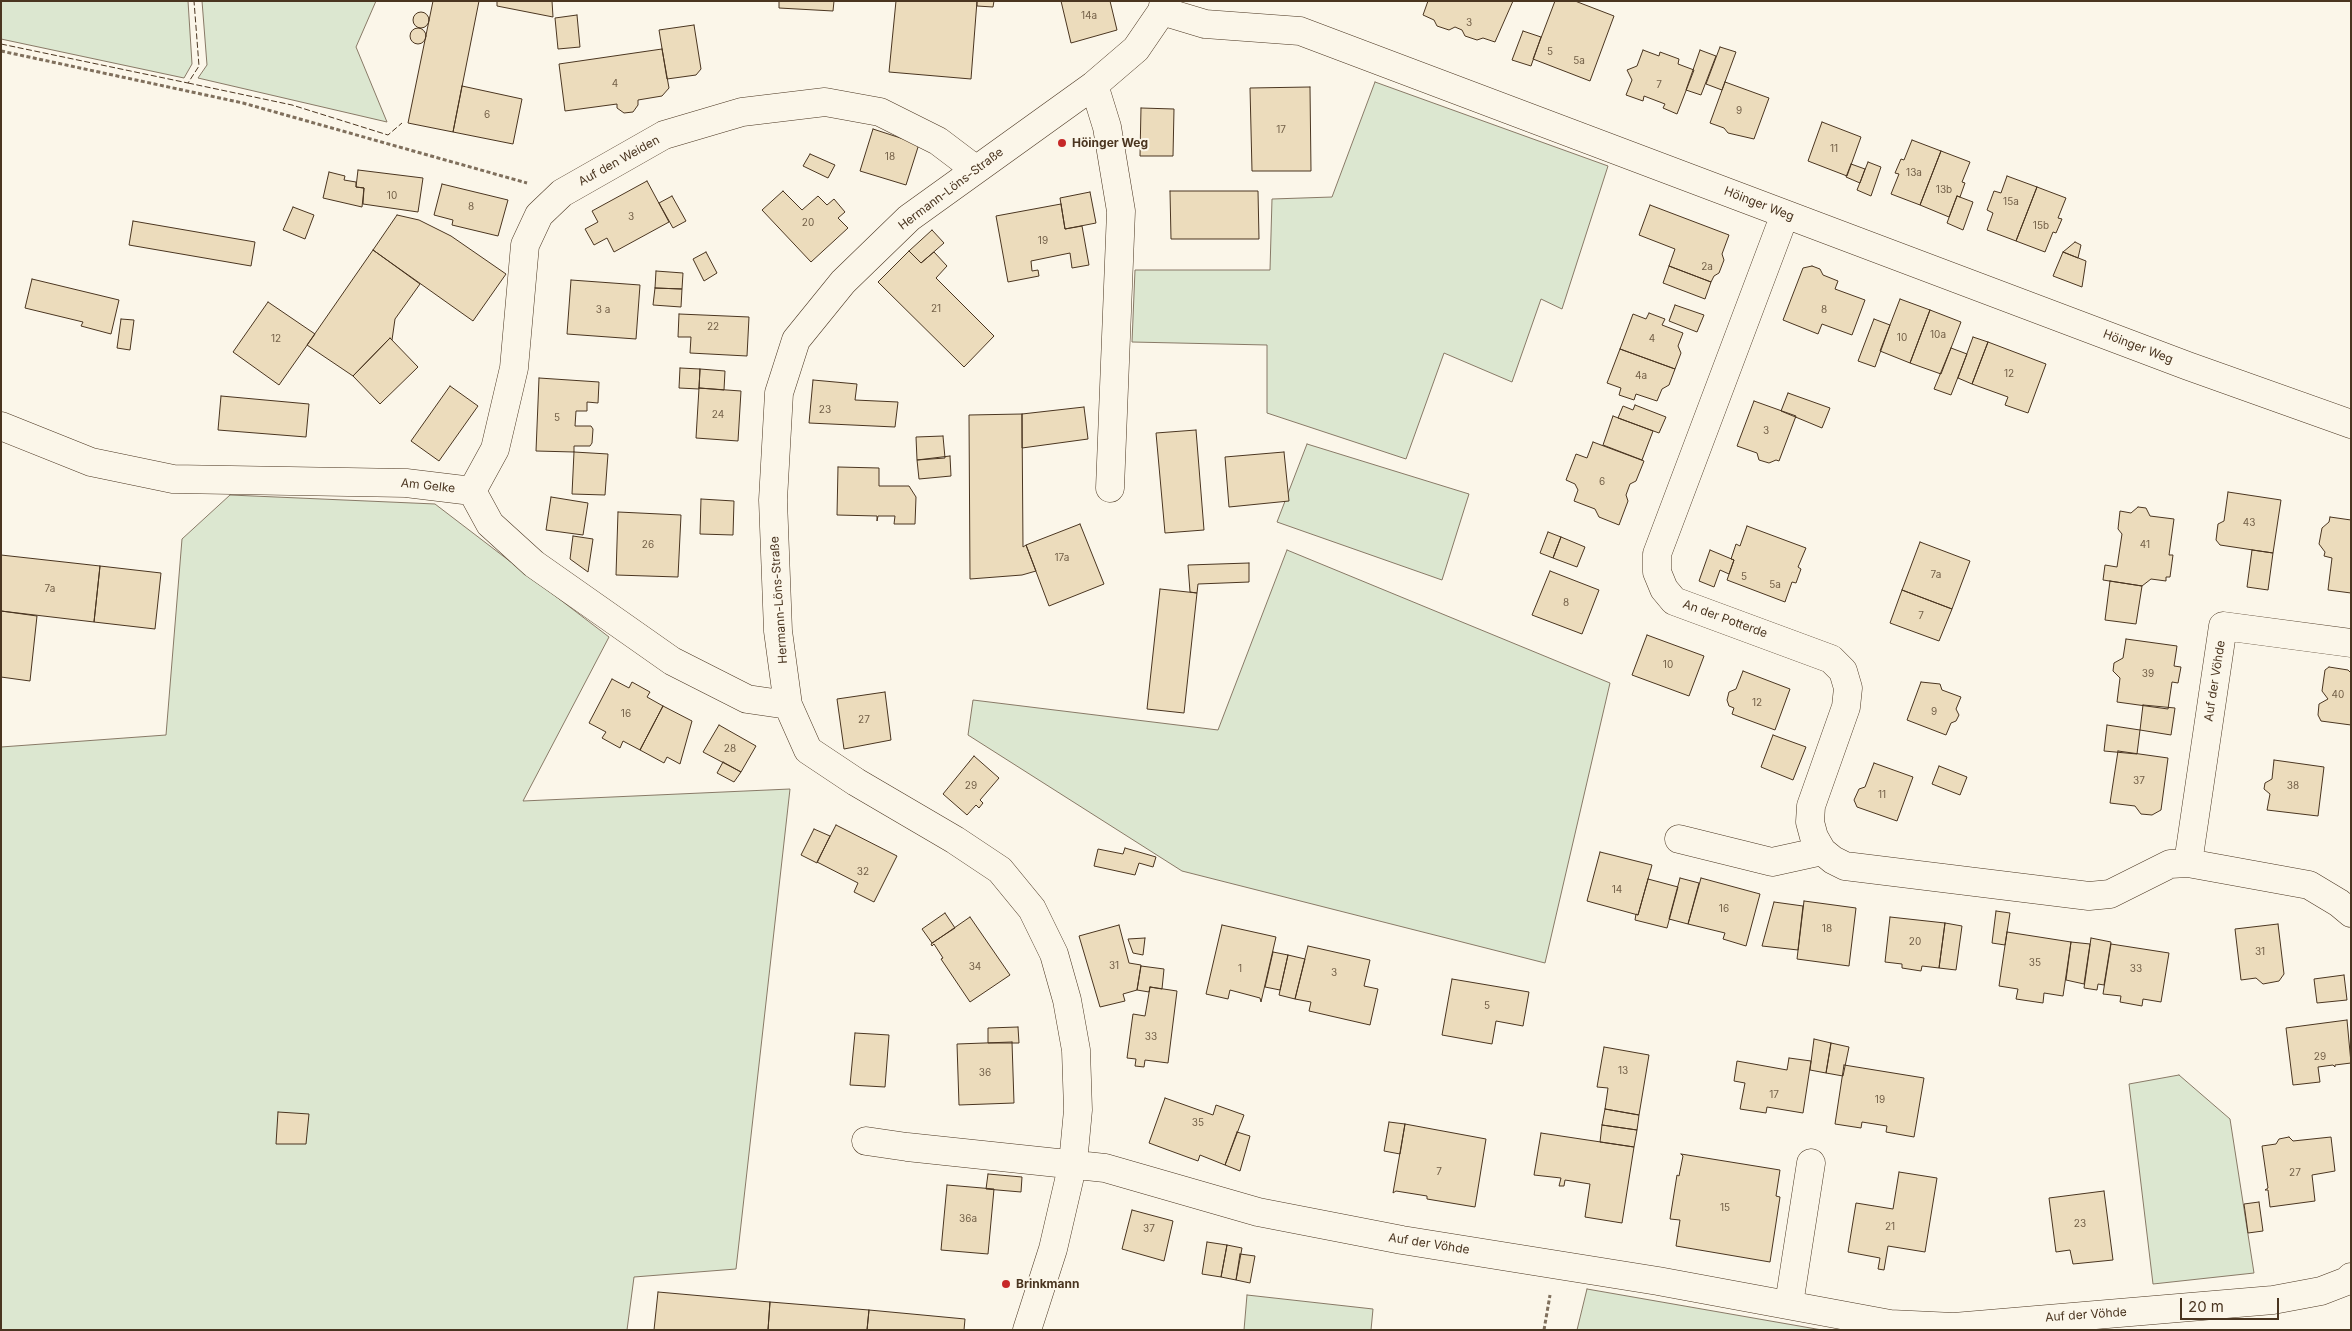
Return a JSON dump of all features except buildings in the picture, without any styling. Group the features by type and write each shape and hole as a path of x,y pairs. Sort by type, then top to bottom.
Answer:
{"street":[{"name":"Hermann-Löns-Straße","path":"1026,1330 1053,1249 1073,1164 1078,1110 1076,1050 1067,1000 1054,954 1032,909 1000,870 955,840 856,782 808,750 788,706 778,631 773,500 779,393 796,340 843,282 909,218 1094,85 1136,49 1163,6"},
{"name":"Höinger Weg","path":"1163,6 1205,24 1300,31 2188,366 2351,424"},
{"path":"1094,85 1107,127 1121,211 1110,488"},
{"name":"Auf den Weiden","path":"472,491 495,449 514,368 524,245 539,215 562,193 664,135 742,112 825,102 880,112 938,141 975,169"},
{"name":"An der Potterde","path":"1785,214 1657,554 1657,572 1664,589 1674,601 1831,658 1843,671 1848,688 1846,707 1811,806 1810,822 1814,837 1822,851"},
{"name":"Am Gelke","path":"1,426 91,462 173,479 406,482 472,491 490,524 534,564 672,661 747,699 788,706"},
{"name":"Auf der Vöhde","path":"2188,863 2224,626 2351,643"},
{"path":"1679,839 1772,862 1822,851 1833,860 1845,866 2089,896 2110,894 2170,864 2188,863 2309,885 2338,903 2351,914"},
{"name":"Auf der Vöhde","path":"866,1141 907,1148 1105,1168 1258,1212 1402,1240 1789,1304 1890,1324 1954,1327 2273,1300 2321,1291 2351,1277"},
{"path":"1789,1304 1811,1164"}],"path":[{"path":"1,51 243,103 562,193"}],"green space":[{"path":"1,1 188,1 192,64 184,78 1,39"},
{"path":"202,1 376,1 356,47 387,122 198,78 207,65"},
{"path":"1375,82 1608,166 1562,309 1541,299 1512,382 1444,353 1406,459 1267,413 1267,345 1132,342 1135,270 1270,270 1272,199 1332,197"},
{"path":"1307,444 1469,494 1442,580 1277,522"},
{"path":"230,495 435,504 609,637 523,801 790,789 736,1269 634,1277 627,1330 1,1330 1,747 166,735 182,539"},
{"path":"1287,550 1610,683 1545,963 1182,871 968,735 973,700 1218,730"},
{"path":"2179,1075 2230,1119 2254,1273 2153,1284 2129,1084"},
{"path":"1587,1289 1822,1330 1577,1330"},
{"path":"1247,1295 1373,1309 1371,1330 1244,1330"}],"fence":[{"path":"1,44 188,83 199,66 194,1"},
{"path":"188,83 292,105 388,135 402,123"}],"place":[{"name":"Höinger Weg","path":"1062,143"},
{"name":"Brinkmann","path":"1006,1284"}]}
